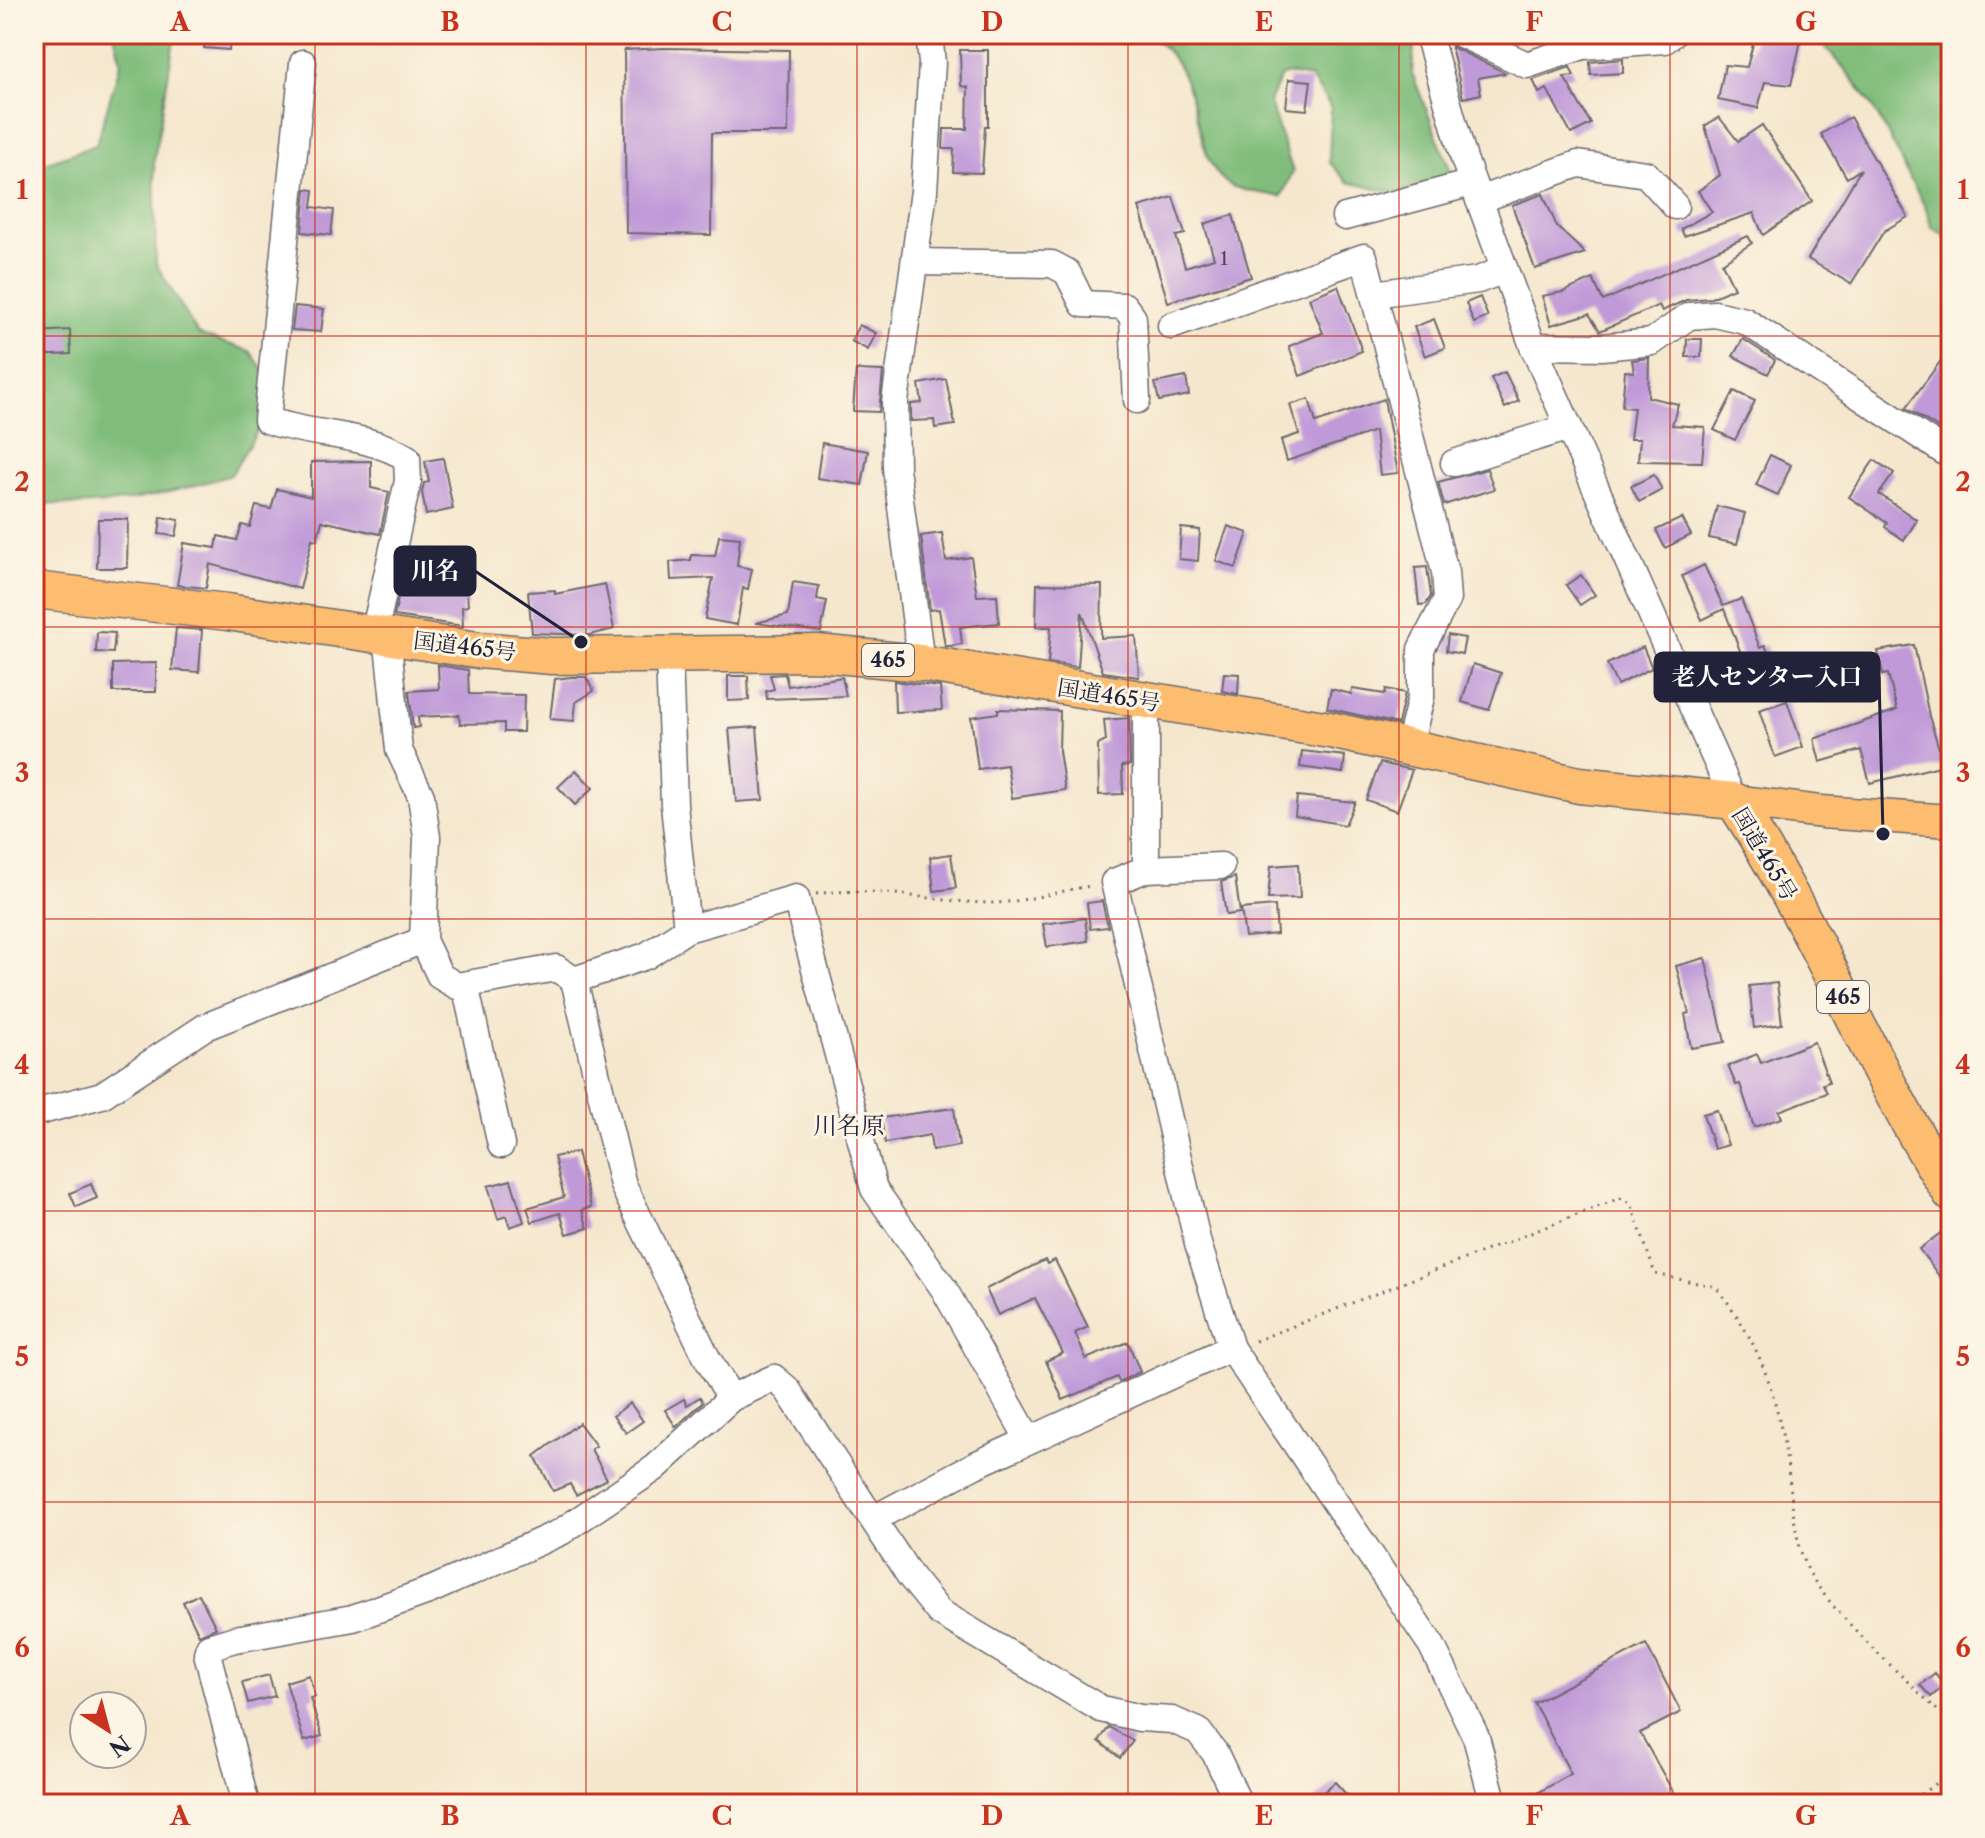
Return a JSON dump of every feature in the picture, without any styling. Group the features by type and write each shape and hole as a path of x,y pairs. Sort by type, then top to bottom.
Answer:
{"highway":[{"name":"国道465号","path":"34,590 381,634 478,650 552,656 817,653 921,663 1330,730 1579,785 1734,801 1796,905 1890,1090 1951,1193"}],"main road":[{"path":"1734,801 1821,812 1951,821"}],"street":[{"path":"921,663 909,597 896,468 895,402 916,262 932,63 929,34"},
{"path":"1428,34 1476,192 1533,346 1734,801"},
{"path":"1461,34 1527,65 1583,46 1665,40 1673,34"},
{"path":"303,63 267,420 295,431 385,444 407,458 408,481 381,634 399,750 421,796 427,837 423,940 440,976 457,986 556,968 574,980 623,1185 707,1358 731,1398"},
{"path":"1345,217 1476,192 1578,164 1646,174 1675,206"},
{"path":"1171,326 1364,257 1446,586 1447,599 1421,649 1421,697 1409,747"},
{"path":"916,262 1052,264 1067,272 1083,304 1124,306 1133,318 1137,400"},
{"path":"1374,294 1478,280 1504,270"},
{"path":"1533,346 1602,347 1652,342 1689,316 1715,314 1745,321 1951,456"},
{"path":"1454,463 1569,427"},
{"path":"669,655 674,805 687,929"},
{"path":"1146,701 1146,869"},
{"path":"1221,866 1146,869 1114,882 1198,1244 1231,1348 1432,1646 1476,1737 1494,1804"},
{"path":"574,980 646,956 687,929 796,898 874,1189 944,1289 1029,1440"},
{"path":"34,1113 102,1095 205,1027 423,940"},
{"path":"465,985 501,1145"},
{"path":"873,1519 1029,1440 1231,1348"},
{"path":"246,1804 207,1653 209,1647 235,1639 353,1618 431,1590 561,1532 655,1468 731,1398 774,1378 781,1383 939,1612 1101,1709 1140,1718 1172,1720 1198,1731 1215,1753 1239,1804"}],"path":[{"path":"796,898 838,891 995,903 1114,882"},
{"path":"1231,1348 1620,1198 1631,1203 1655,1274 1716,1287 1758,1352 1780,1414 1795,1516 1809,1571 1848,1620 1937,1710 1951,1709"},
{"path":"1908,1804 1951,1772"}],"green space":[{"path":"114,34 175,34 154,160 156,264 198,334 250,351 267,375 261,425 231,475 159,495 109,503 34,502 34,167 96,145 121,62"},
{"path":"1145,34 1415,34 1412,73 1451,172 1400,194 1348,182 1329,162 1331,107 1311,78 1290,74 1281,76 1269,101 1293,172 1281,197 1232,186 1218,174 1208,157 1180,68 1166,49"},
{"path":"1812,34 1951,34 1951,240 1931,226 1922,200 1868,100"}],"building":[{"path":"204,34 230,35 229,50 204,48"},
{"path":"1763,34 1797,34 1801,41 1791,85 1765,82 1758,108 1718,100 1725,65 1747,67 1754,40"},
{"path":"1451,46 1506,73 1478,78 1481,94 1463,98"},
{"path":"624,50 789,50 788,133 712,133 711,235 626,233"},
{"path":"960,50 988,50 988,126 985,126 982,173 953,172 954,149 943,149 944,129 967,129 968,87 961,86"},
{"path":"1623,59 1623,73 1591,75 1590,62"},
{"path":"1570,67 1574,76 1564,77 1591,124 1571,134 1547,89 1539,93 1533,80"},
{"path":"1289,79 1311,81 1307,110 1286,108"},
{"path":"1719,117 1738,141 1762,125 1812,201 1763,235 1754,213 1684,236 1681,229 1712,212 1698,191 1720,175 1705,126"},
{"path":"1850,117 1908,217 1884,231 1851,284 1808,259 1861,169 1847,178 1821,134"},
{"path":"306,189 314,190 312,207 334,210 331,235 302,232"},
{"path":"1543,194 1557,227 1585,253 1535,269 1512,205"},
{"path":"1173,197 1185,234 1176,236 1185,267 1214,258 1204,224 1233,215 1251,277 1168,302 1139,207"},
{"path":"1748,236 1752,243 1722,263 1734,288 1711,298 1686,300 1662,311 1659,305 1600,331 1589,314 1551,325 1542,296 1563,292 1593,279 1603,301"},
{"path":"1338,286 1362,351 1300,376 1289,346 1323,333 1309,298"},
{"path":"1480,297 1488,317 1474,323 1466,303"},
{"path":"295,306 324,309 321,332 292,330"},
{"path":"1434,319 1445,348 1425,356 1414,327"},
{"path":"859,325 876,333 868,350 851,341"},
{"path":"70,330 71,354 34,356 34,332"},
{"path":"1687,339 1702,339 1701,357 1686,357"},
{"path":"1743,339 1775,360 1768,374 1733,356"},
{"path":"1951,347 1951,420 1943,431 1906,408"},
{"path":"1649,358 1648,397 1678,404 1672,425 1705,427 1702,462 1638,461 1640,439 1630,439 1634,408 1622,407 1625,371 1634,372 1632,360"},
{"path":"856,370 883,371 879,412 853,411"},
{"path":"1505,372 1519,401 1505,408 1491,378"},
{"path":"1186,377 1189,395 1159,401 1155,383"},
{"path":"946,379 955,425 935,428 934,420 911,421 911,404 922,403 919,384"},
{"path":"1734,391 1755,401 1735,440 1714,430"},
{"path":"1309,399 1316,423 1384,399 1398,473 1380,475 1375,431 1287,461 1281,440 1299,434 1290,405"},
{"path":"822,443 868,451 862,485 817,478"},
{"path":"1770,455 1791,465 1778,495 1756,485"},
{"path":"443,458 453,509 426,515 422,492 424,483 429,482 425,461"},
{"path":"1874,460 1894,473 1879,494 1917,520 1904,540 1885,527 1887,523 1849,497"},
{"path":"371,461 371,488 389,492 380,534 322,521 317,540 312,539 300,589 210,564 206,588 177,585 184,543 216,548 218,536 237,540 242,525 250,527 256,506 271,509 277,489 311,497 311,462"},
{"path":"1487,469 1494,489 1444,505 1438,482"},
{"path":"1654,475 1662,490 1639,502 1631,486"},
{"path":"1717,506 1745,513 1737,544 1709,538"},
{"path":"161,517 179,520 176,536 159,534"},
{"path":"1682,518 1691,535 1665,548 1656,530"},
{"path":"98,519 128,519 127,568 97,568"},
{"path":"1228,526 1248,533 1236,568 1216,561"},
{"path":"1181,528 1200,530 1198,561 1179,559"},
{"path":"942,533 946,561 971,557 977,596 997,595 999,623 960,627 962,644 950,646 945,646 939,609 930,610 921,536"},
{"path":"719,536 740,538 737,566 752,569 748,589 743,588 737,625 705,619 713,578 671,580 670,562 691,560 691,555 715,556"},
{"path":"1704,565 1723,606 1741,599 1760,648 1765,645 1776,669 1734,688 1723,665 1742,656 1724,609 1702,620 1682,576"},
{"path":"465,566 468,606 462,607 463,626 394,616 404,572"},
{"path":"1427,567 1431,596 1426,604 1419,605 1415,568"},
{"path":"1581,575 1595,595 1580,605 1566,585"},
{"path":"793,582 819,586 817,599 827,601 821,632 756,623 788,615"},
{"path":"605,584 614,629 590,635 532,633 528,592 555,590 555,594"},
{"path":"1037,584 1102,585 1101,638 1136,636 1139,677 1103,672 1082,612 1078,667 1048,663 1051,627 1036,627"},
{"path":"176,628 202,630 199,672 172,670"},
{"path":"97,632 115,633 113,653 96,652"},
{"path":"1448,635 1465,638 1462,654 1446,651"},
{"path":"1914,645 1929,716 1944,765 1870,783 1861,750 1820,762 1814,739 1897,710 1888,674 1883,675 1878,651"},
{"path":"1643,647 1652,668 1617,685 1607,664"},
{"path":"156,663 156,692 113,692 113,664"},
{"path":"1473,664 1501,673 1489,710 1462,702"},
{"path":"438,665 468,670 469,694 524,695 523,732 504,732 504,723 460,724 459,715 418,717 419,727 413,728 409,691 439,689"},
{"path":"1224,673 1239,674 1238,694 1222,691"},
{"path":"785,674 788,686 842,677 846,696 767,699 766,691 774,689 770,675"},
{"path":"728,676 748,676 749,700 728,701"},
{"path":"586,677 594,691 576,702 574,721 550,719 555,679"},
{"path":"894,681 940,687 942,710 895,712"},
{"path":"1331,689 1351,694 1352,689 1385,694 1386,689 1405,693 1398,724 1327,708"},
{"path":"1787,701 1803,747 1775,757 1759,710"},
{"path":"998,709 1060,711 1059,751 1065,790 1012,798 1007,765 978,769 971,717 998,713"},
{"path":"1129,718 1130,765 1122,766 1123,794 1099,795 1098,745 1106,741 1104,720"},
{"path":"757,727 763,800 736,802 729,729"},
{"path":"1302,751 1345,756 1343,773 1300,767"},
{"path":"1380,763 1412,770 1397,811 1366,800"},
{"path":"576,770 593,788 575,805 558,787"},
{"path":"1297,796 1355,802 1345,825 1295,816"},
{"path":"951,854 956,888 934,891 930,857"},
{"path":"1298,864 1300,898 1268,899 1271,866"},
{"path":"1235,877 1240,913 1226,915 1221,882"},
{"path":"1102,901 1108,927 1090,929 1087,903"},
{"path":"1275,906 1277,934 1245,937 1241,909"},
{"path":"1085,918 1088,941 1047,947 1043,924"},
{"path":"1705,958 1725,1042 1691,1048 1685,1014 1689,1013 1676,966"},
{"path":"1777,983 1782,1024 1754,1028 1749,986"},
{"path":"1814,1042 1829,1082 1823,1084 1827,1093 1779,1111 1782,1118 1754,1127 1740,1084 1736,1085 1728,1066 1757,1054 1761,1063"},
{"path":"954,1108 959,1146 932,1150 930,1135 885,1143 881,1118"},
{"path":"1717,1110 1728,1145 1714,1149 1703,1114"},
{"path":"577,1152 591,1207 582,1210 588,1228 567,1234 560,1213 532,1222 527,1208 564,1197 554,1157"},
{"path":"511,1180 524,1222 510,1227 506,1216 498,1219 488,1186"},
{"path":"91,1184 97,1198 76,1207 70,1193"},
{"path":"1942,1232 1951,1245 1951,1292 1919,1249"},
{"path":"1045,1260 1047,1264 1055,1260 1088,1327 1075,1333 1086,1359 1128,1342 1140,1372 1119,1382 1117,1377 1063,1400 1046,1361 1063,1353 1035,1298 998,1315 986,1289"},
{"path":"700,1397 703,1402 676,1427 665,1410 684,1399 687,1405"},
{"path":"630,1403 643,1421 626,1433 613,1416"},
{"path":"579,1423 596,1446 591,1449 607,1479 576,1495 570,1484 553,1491 535,1456"},
{"path":"199,1594 216,1628 199,1635 183,1602"},
{"path":"1646,1644 1681,1712 1640,1733 1680,1804 1518,1804 1571,1774 1534,1703"},
{"path":"1935,1673 1945,1685 1931,1697 1920,1685"},
{"path":"269,1675 275,1696 248,1703 242,1682"},
{"path":"309,1675 315,1697 310,1698 322,1736 304,1741 286,1682"},
{"path":"1109,1727 1133,1741 1120,1758 1099,1741"},
{"path":"1335,1782 1355,1804 1310,1804"}],"place":[{"name":"川名","path":"581,642"},
{"name":"老人センター入口","path":"1883,834"}],"district":[{"name":"川名原","path":"849,1126"}]}
